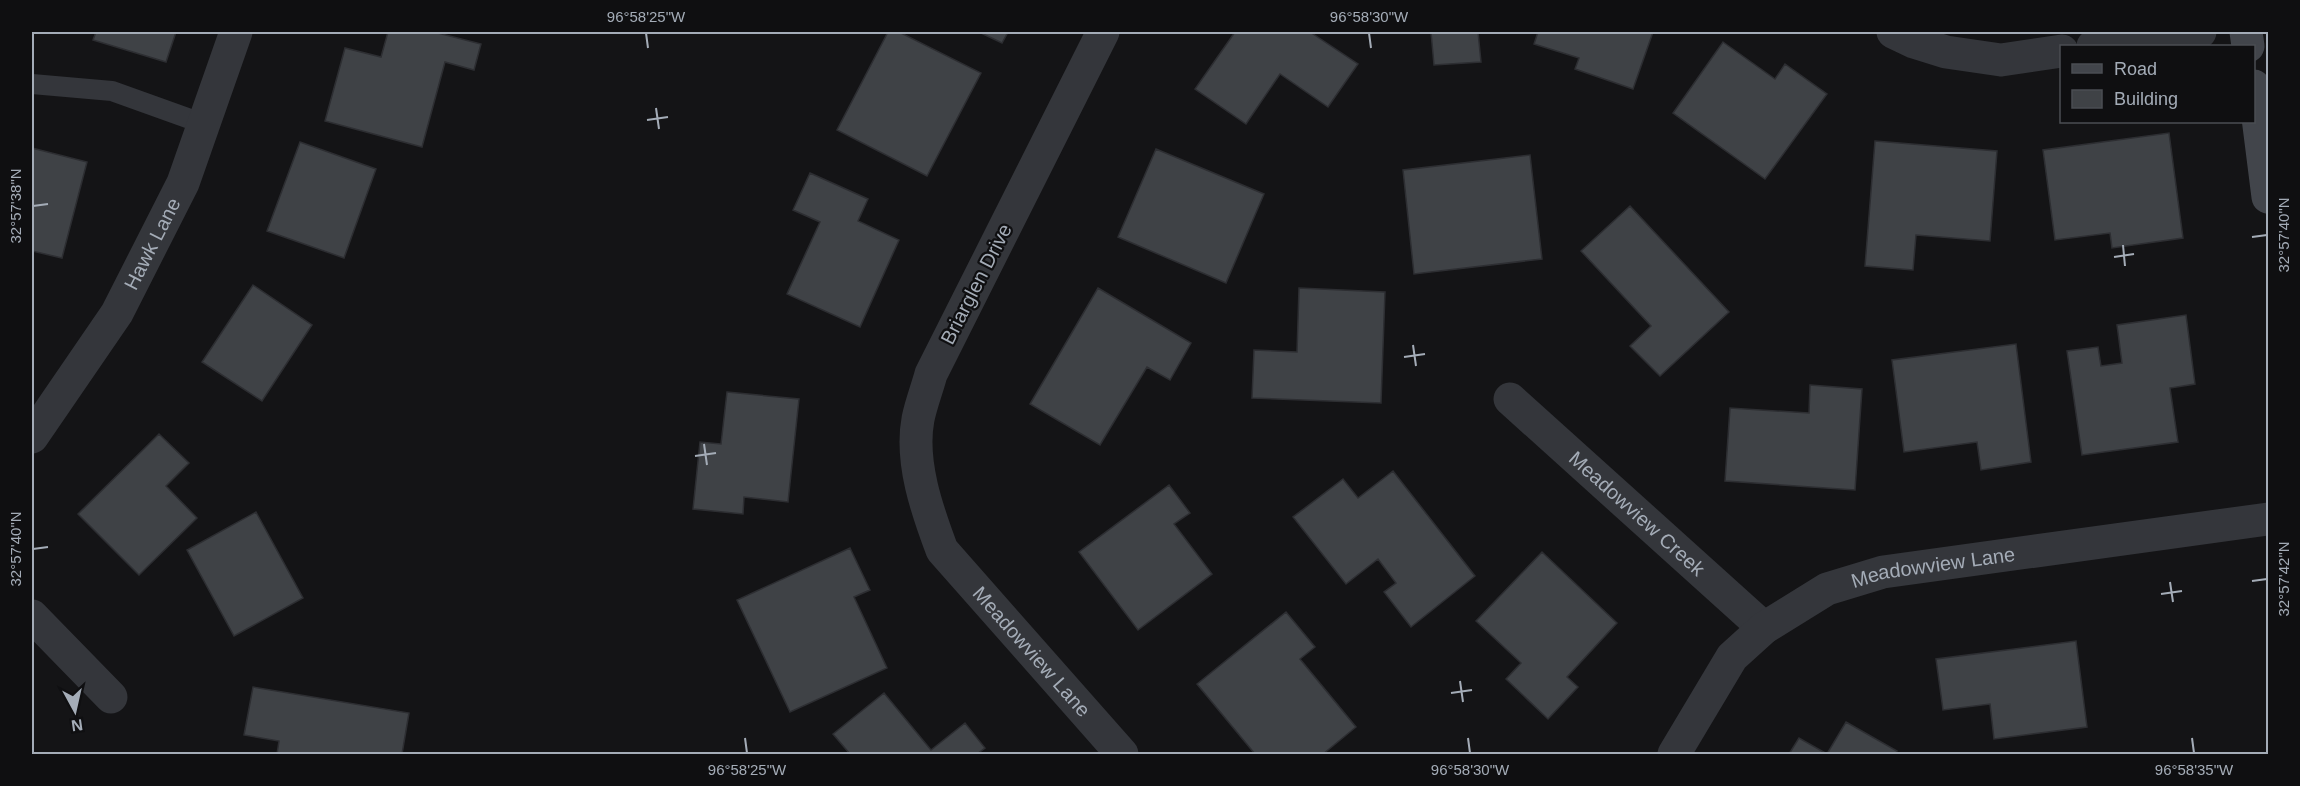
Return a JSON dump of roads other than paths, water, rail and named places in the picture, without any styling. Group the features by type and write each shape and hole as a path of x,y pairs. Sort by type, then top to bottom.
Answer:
{"street":[{"name":"Hawk Lane","path":"32,437 117,313 183,183 236,32"},
{"name":"Briarglen Drive","path":"942,550 928,511 917,457 918,421 931,374 1103,32"},
{"path":"1893,32 1914,42 1946,52 2001,60 2060,51"},
{"path":"2101,45 2200,32"},
{"path":"2255,101 2268,197"},
{"name":"Meadowview Creek","path":"1510,399 1764,628"},
{"name":"Meadowview Lane","path":"1674,754 1732,657 1764,628 1827,589 1883,572 2268,519"},
{"name":"Meadowview Lane","path":"942,550 1122,754"},
{"path":"32,616 111,697"}],"lane":[{"path":"32,84 112,91 204,124"}]}
